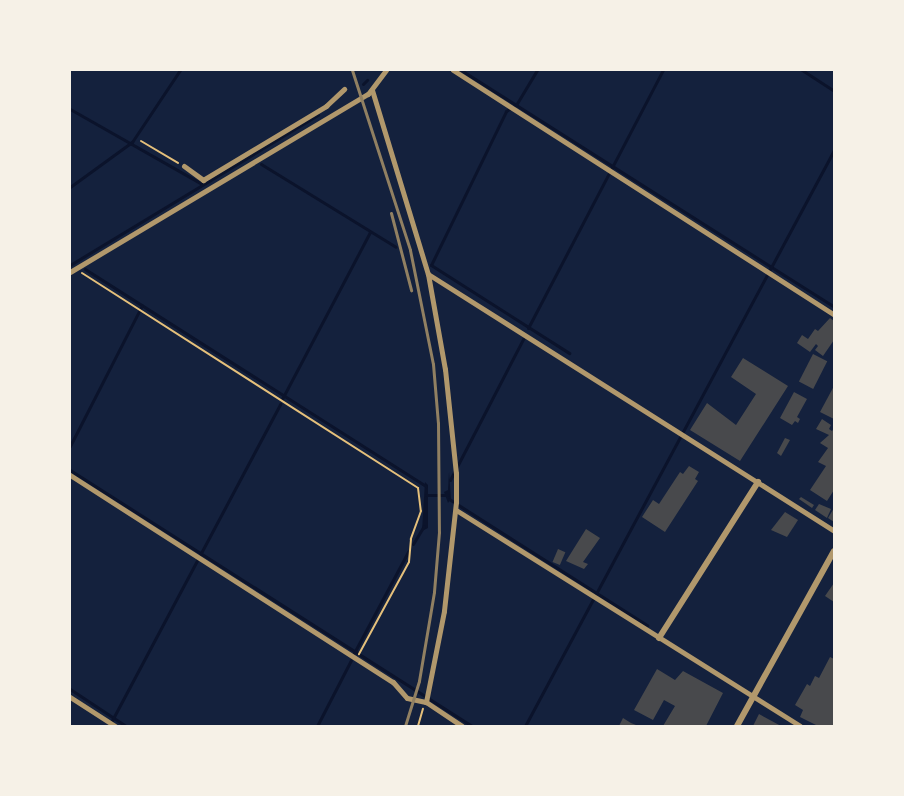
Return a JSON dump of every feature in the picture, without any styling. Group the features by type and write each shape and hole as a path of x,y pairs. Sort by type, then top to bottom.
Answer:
{"street":[{"path":"70,272 238,169 266,147 286,135 331,114 372,90 386,70"},
{"path":"453,70 834,315"},
{"path":"184,166 202,180 286,135 326,106 344,89"},
{"path":"372,90 428,274 446,369 456,473 456,506 444,611 426,701"},
{"path":"326,106 331,114"},
{"path":"233,162 238,169"},
{"path":"206,178 210,186"},
{"path":"428,274 834,530"},
{"path":"70,476 392,682 407,698 426,701 462,726"},
{"path":"659,638 758,482"},
{"path":"456,506 594,597 800,726"},
{"path":"737,726 755,698 834,552"},
{"path":"70,697 113,724"}],"path":[{"path":"141,141 184,166"},
{"path":"76,268 420,492 421,511 411,539 409,562 360,652"},
{"path":"418,726 426,701"}],"water":[{"path":"449,472 451,499 448,503 444,492 448,490"},
{"path":"425,482 428,485 428,528 422,531"}],"building":[{"path":"830,318 834,321 834,340 823,356 815,350 818,346 816,344 810,352 797,343 802,335 808,339 815,329 818,331"},
{"path":"813,354 827,361 813,389 799,382"},
{"path":"743,358 788,386 740,461 690,430 707,403 736,425 756,394 731,377"},
{"path":"834,386 834,419 820,412"},
{"path":"794,392 807,399 797,417 800,419 798,423 795,421 792,425 780,418"},
{"path":"822,419 831,425 829,429 832,431 834,428 834,490 827,501 810,490 826,466 818,462 828,448 820,443 829,435 816,429"},
{"path":"785,438 790,440 781,456 777,453"},
{"path":"689,466 699,472 695,479 698,481 665,532 642,517 653,500 659,504 680,472 683,474"},
{"path":"801,497 814,505 812,508 799,499"},
{"path":"819,504 831,509 827,518 815,510"},
{"path":"834,508 834,522 828,518"},
{"path":"785,512 798,520 787,537 771,530"},
{"path":"586,529 600,538 583,562 588,564 584,569 566,561"},
{"path":"558,549 565,552 560,565 553,562"},
{"path":"834,583 834,602 825,596"},
{"path":"830,657 834,659 834,726 818,726 800,717 803,710 795,705 807,684 810,686 815,676 819,678"},
{"path":"657,669 675,680 683,671 723,693 706,726 663,726 675,706 664,700 653,720 634,710"},
{"path":"759,714 781,726 753,726"},
{"path":"623,718 631,723 636,725 619,726"}],"waterway":[{"path":"70,187 132,142 180,70"},
{"path":"461,70 834,307"},
{"path":"431,265 506,111 516,105 537,70"},
{"path":"528,328 663,70"},
{"path":"802,70 834,91"},
{"path":"363,84 367,80"},
{"path":"70,109 202,184"},
{"path":"70,265 318,115"},
{"path":"525,726 834,150"},
{"path":"261,164 396,247"},
{"path":"282,399 370,232"},
{"path":"431,265 569,353"},
{"path":"85,269 426,486"},
{"path":"70,446 142,305"},
{"path":"450,480 523,339"},
{"path":"109,726 280,404"},
{"path":"70,470 472,726"},
{"path":"426,495 448,495"},
{"path":"449,499 647,625"},
{"path":"413,544 424,526"},
{"path":"354,653 408,552"},
{"path":"317,726 351,660"},
{"path":"70,689 126,726"}],"railway":[{"path":"352,70 410,250 433,364 438,423 439,532 434,592 419,681 405,726"},
{"path":"391,213 411,290"}]}
